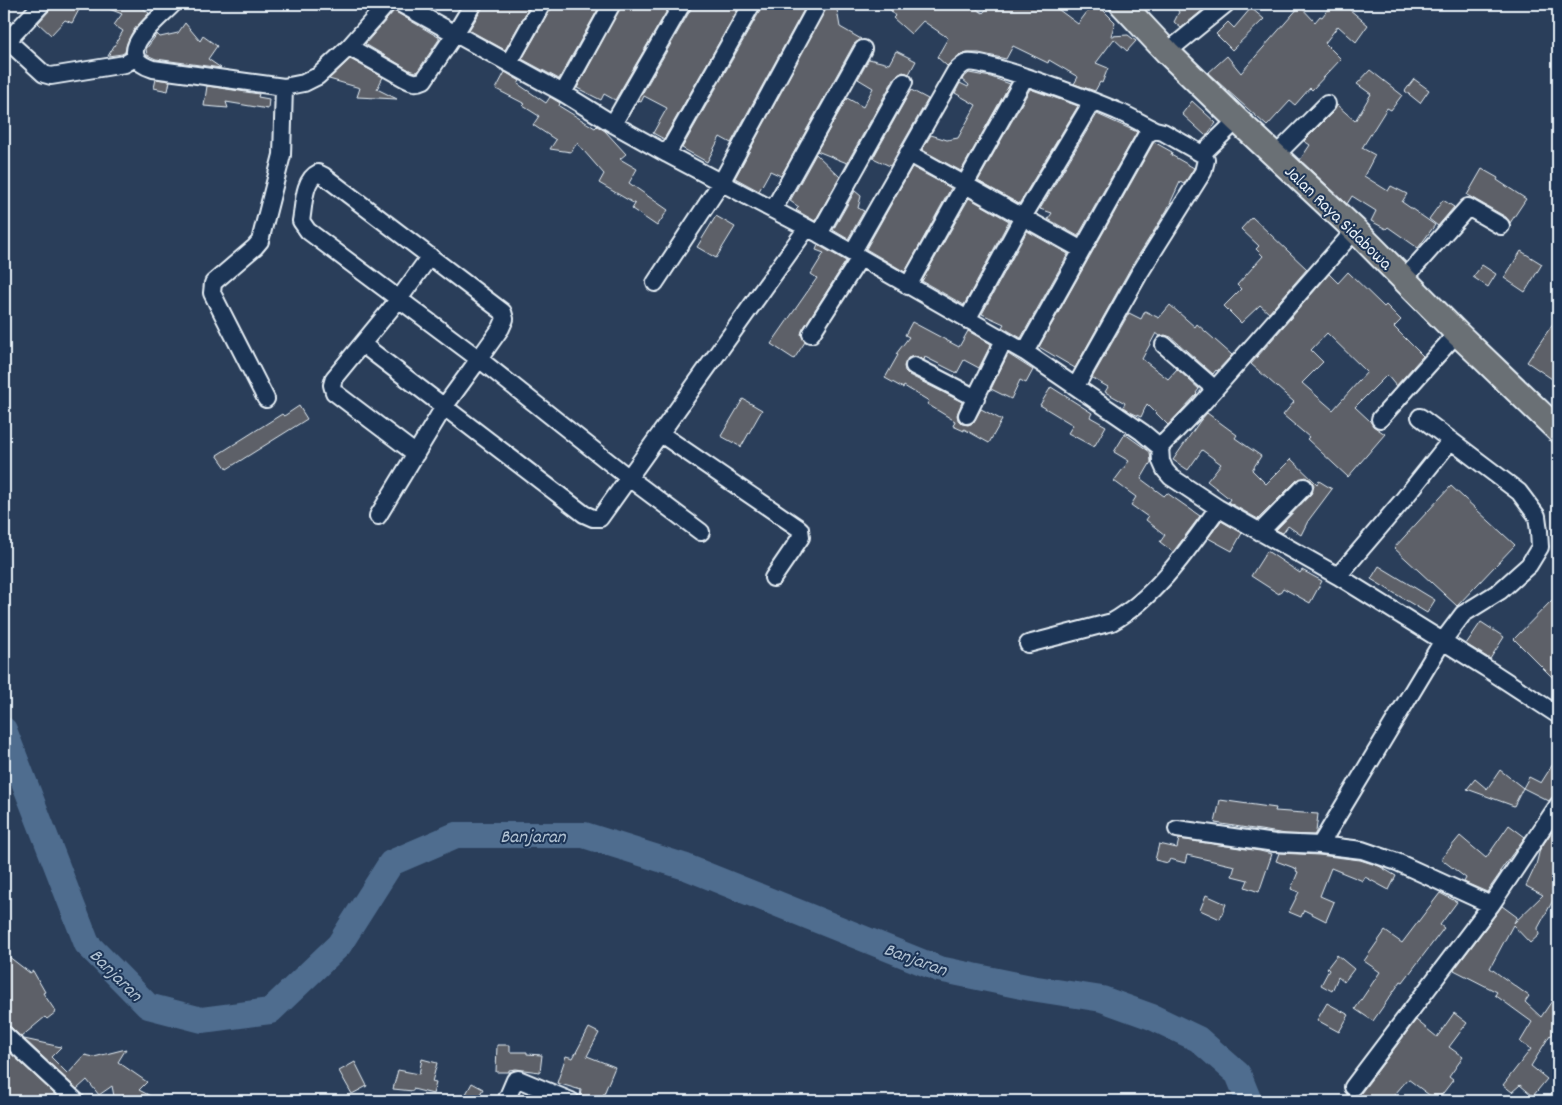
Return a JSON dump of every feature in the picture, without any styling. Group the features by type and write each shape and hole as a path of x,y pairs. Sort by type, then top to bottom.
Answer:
{"highway":[{"name":"Jalan Raya Sidabowa","path":"1126,5 1167,52 1355,230 1457,333 1558,430"}],"street":[{"path":"42,4 9,39 10,43 44,74 51,76 125,64 135,58"},
{"path":"173,4 139,39 134,47 135,58 144,67 153,70 284,90 318,76 349,47 387,4"},
{"path":"401,4 563,92 613,124 667,154 813,231 1025,352 1142,432 1160,447 1161,461 1171,478 1218,508 1338,576 1442,642 1479,663 1558,715"},
{"path":"349,47 404,78 419,83 424,80 473,4"},
{"path":"509,63 542,4"},
{"path":"563,92 612,4"},
{"path":"613,124 682,4"},
{"path":"667,154 752,4"},
{"path":"655,283 721,183 818,4"},
{"path":"1167,52 1226,4"},
{"path":"773,210 864,49"},
{"path":"811,334 856,255 908,153 955,72 966,63 975,62 1025,77 1118,111 1154,130 1163,132 1202,154 1206,160 1203,172 1139,274 1076,386"},
{"path":"908,286 1025,77"},
{"path":"362,344 584,514 593,518 600,518 813,231 904,82"},
{"path":"266,399 212,292 213,283 255,248 260,241 282,155 284,90"},
{"path":"967,320 1023,218 1092,102"},
{"path":"1275,156 1327,104"},
{"path":"1202,154 1237,120"},
{"path":"1025,352 1138,148 1147,134 1154,130"},
{"path":"908,153 1082,250"},
{"path":"378,516 444,407 479,359 501,328 505,319 503,312 318,173 313,175 308,183 302,221 303,226 308,231 479,359 629,478 701,532"},
{"path":"1404,279 1468,206 1501,226"},
{"path":"1160,447 1215,389 1355,230"},
{"path":"416,454 334,392 332,385 334,378 400,299 430,256"},
{"path":"1380,419 1457,333"},
{"path":"967,416 1004,340"},
{"path":"1164,345 1215,389"},
{"path":"914,366 976,398"},
{"path":"1320,845 1442,642 1463,614 1500,590 1529,565 1540,547 1537,516 1519,492 1420,416"},
{"path":"661,434 800,529 801,537 773,578"},
{"path":"1338,576 1451,440"},
{"path":"1260,532 1304,487"},
{"path":"1028,644 1112,622 1124,615 1147,595 1182,557 1218,508"},
{"path":"1352,1087 1491,905 1558,805"},
{"path":"1177,829 1274,843 1320,845 1362,850 1397,862 1491,905"},
{"path":"4,1034 76,1101"},
{"path":"506,1101 515,1080 518,1079 571,1101"}],"building":[{"path":"52,4 82,4 72,23 65,20 51,35 38,23 49,11"},
{"path":"97,4 137,4 149,13 133,31 125,52 122,54 108,56 123,31 114,25 122,14"},
{"path":"483,4 531,4 505,50 469,30"},
{"path":"552,4 601,4 559,79 522,59 551,9"},
{"path":"622,4 632,9 635,4 671,4 615,100 604,94 601,100 577,88"},
{"path":"692,4 741,4 664,139 653,133 667,108 644,96 641,102 638,101 691,9"},
{"path":"762,4 807,4 731,143 720,137 707,162 682,148 761,9"},
{"path":"828,4 836,4 840,27 861,39 854,44 781,176 770,171 759,191 735,178"},
{"path":"886,4 969,4 983,13 991,4 1051,4 1078,24 1093,4 1097,4 1115,22 1111,36 1128,35 1136,41 1127,51 1114,39 1096,63 1108,68 1102,83 1100,82 1095,91 1074,84 1078,77 1049,60 1048,63 1013,46 1006,59 979,53 967,53 958,56 947,66 937,57 948,38 923,21 911,34 893,18 895,16"},
{"path":"1173,4 1210,4 1181,28 1174,22 1179,12"},
{"path":"1332,4 1343,4 1368,25 1356,42 1338,26 1325,43 1341,59 1312,90 1310,88 1295,105 1290,101 1267,126 1208,73 1227,56 1241,73 1300,6 1315,22 1320,16 1322,17"},
{"path":"1251,8 1264,19 1232,50 1216,34 1228,22 1234,28"},
{"path":"394,11 440,38 417,72 411,71 365,44"},
{"path":"185,23 200,41 203,36 217,46 208,59 221,68 156,59 147,55 146,49 157,34 160,37 178,33"},
{"path":"896,51 916,61 909,74 903,72 895,77 847,163 817,151 847,98 863,107 873,88 858,79 869,59 889,64"},
{"path":"350,59 383,77 377,89 397,99 357,97 360,88 329,79"},
{"path":"1370,70 1402,95 1391,110 1387,108 1362,148 1375,155 1364,176 1388,191 1391,186 1407,194 1402,202 1435,225 1418,248 1388,227 1386,229 1371,221 1376,211 1352,196 1347,204 1300,160 1310,145 1304,141 1334,111 1337,105 1355,121 1371,94 1357,84"},
{"path":"505,72 520,81 518,84 546,103 550,97 560,103 559,106 595,128 597,126 605,131 626,154 620,159 637,169 629,183 668,210 657,226 632,209 635,204 599,183 604,174 577,143 571,152 550,149 556,140 533,125 539,116 523,106 525,104 496,89"},
{"path":"969,73 991,77 1010,84 961,171 922,150 931,135 947,140 958,138 976,105 955,93 960,83 968,87 969,85 962,79"},
{"path":"156,79 170,81 168,91 154,88"},
{"path":"1414,79 1429,90 1420,103 1405,91"},
{"path":"207,86 259,94 258,97 269,99 268,109 226,102 228,108 204,106"},
{"path":"1030,89 1078,106 1019,204 978,181"},
{"path":"911,90 928,99 890,166 873,158"},
{"path":"1192,101 1216,123 1206,136 1182,114"},
{"path":"1097,114 1137,132 1078,236 1048,219 1052,213 1040,209"},
{"path":"1154,142 1172,152 1171,155 1194,168 1184,184 1180,182 1167,210 1130,269 1075,368 1039,347"},
{"path":"816,154 840,177 815,221 796,210 799,207 790,201"},
{"path":"912,167 951,188 905,272 866,249"},
{"path":"1482,169 1498,178 1497,180 1526,199 1510,223 1506,217 1467,195"},
{"path":"855,191 861,196 858,208 864,211 848,239 833,230"},
{"path":"969,198 1009,221 964,305 922,281"},
{"path":"1443,200 1454,207 1438,226 1429,219"},
{"path":"716,216 735,227 716,258 697,247"},
{"path":"1252,217 1307,269 1269,313 1260,305 1241,323 1224,306 1241,289 1237,285 1263,256 1256,249 1259,246 1241,229"},
{"path":"1027,231 1068,254 1021,338 1002,327 1004,324 982,314"},
{"path":"818,245 846,261 803,329 801,334 805,342 794,359 771,344 817,278 811,274 824,253 816,250"},
{"path":"1521,251 1542,264 1525,292 1504,278"},
{"path":"1482,265 1496,274 1488,287 1473,277"},
{"path":"1348,272 1384,307 1386,305 1401,320 1394,327 1423,356 1396,386 1387,375 1355,407 1373,426 1385,434 1348,477 1307,439 1309,437 1283,415 1294,402 1251,364 1329,274 1338,283","holes":["1327,333 1367,372 1333,410 1302,383 1323,362 1311,350"]},
{"path":"1170,305 1195,327 1197,324 1232,355 1213,374 1171,337 1160,336 1156,333 1142,359 1168,379 1177,369 1199,389 1197,394 1168,425 1147,404 1141,417 1130,412 1123,407 1125,403 1105,392 1108,387 1092,378 1129,313 1141,319 1145,311 1159,318"},
{"path":"1558,316 1558,383 1527,362"},
{"path":"912,322 959,347 968,331 991,344 979,368 964,360 957,373 925,357 924,360 914,356 908,358 904,366 905,371 909,375 962,402 957,415 958,420 962,424 968,425 973,423 981,409 1002,420 989,443 964,429 964,431 953,426 955,421 927,404 929,401 904,386 903,388 885,378 898,355 896,354 909,337 905,335"},
{"path":"1008,354 1033,370 1026,383 1020,380 1011,399 991,389"},
{"path":"1051,387 1092,413 1090,417 1106,426 1094,447 1068,433 1073,425 1040,405"},
{"path":"743,399 762,410 741,447 721,436"},
{"path":"299,406 307,419 227,469 217,455 282,414 284,416"},
{"path":"1207,413 1237,435 1235,438 1261,456 1252,470 1266,484 1291,459 1317,484 1319,481 1332,489 1308,521 1301,535 1288,526 1283,533 1276,530 1311,494 1314,485 1306,477 1297,480 1258,519 1228,502 1230,499 1207,481 1221,464 1202,450 1188,470 1173,460"},
{"path":"1125,434 1150,452 1151,462 1141,479 1164,496 1167,493 1200,516 1173,552 1160,542 1165,535 1146,520 1148,517 1131,505 1136,497 1114,481 1129,461 1114,452"},
{"path":"1451,486 1515,545 1457,606 1394,548"},
{"path":"1221,521 1242,533 1232,551 1208,538"},
{"path":"1267,551 1300,573 1302,570 1322,581 1310,603 1283,588 1279,594 1251,576"},
{"path":"1379,566 1435,600 1427,613 1371,579"},
{"path":"1552,600 1558,606 1558,683 1514,639"},
{"path":"1481,622 1504,637 1490,659 1466,644"},
{"path":"1558,756 1558,795 1553,796 1549,801 1523,788 1529,777 1541,783"},
{"path":"1500,770 1523,788 1514,806 1467,789 1475,779 1487,789"},
{"path":"1220,800 1276,808 1275,811 1318,814 1316,832 1314,835 1286,834 1215,823"},
{"path":"1558,823 1558,891 1538,928 1539,935 1530,943 1513,925 1490,968 1529,996 1525,1002 1541,1017 1558,992 1558,1026 1550,1035 1531,1066 1547,1079 1533,1096 1520,1085 1512,1092 1503,1085 1531,1049 1520,1042 1532,1022 1495,995 1497,992 1454,970 1502,906 1517,917 1514,923 1543,895 1526,886 1536,865 1540,849"},
{"path":"1509,825 1525,837 1487,892 1464,882 1466,878 1441,859 1460,836 1486,858"},
{"path":"1179,839 1272,854 1259,892 1245,887 1248,880 1232,876 1235,866 1187,855 1185,863 1170,859 1168,863 1155,860 1159,844 1177,848"},
{"path":"1279,853 1360,860 1379,866 1396,876 1389,890 1365,877 1363,881 1331,868 1320,896 1334,902 1326,921 1304,910 1301,917 1289,912 1299,892 1291,889 1298,872 1296,871 1297,869 1276,861"},
{"path":"1440,893 1457,902 1440,925 1444,928 1403,982 1401,981 1373,1021 1355,1009 1380,972 1364,961 1385,931 1402,943"},
{"path":"1206,895 1226,904 1220,919 1200,910"},
{"path":"4,953 30,973 33,971 45,992 43,993 56,1012 47,1019 45,1017 21,1037 11,1027 4,1024"},
{"path":"1337,955 1354,969 1344,982 1338,977 1332,991 1321,985 1329,970 1327,968"},
{"path":"1327,1003 1349,1015 1339,1032 1317,1020"},
{"path":"1454,1013 1467,1023 1449,1047 1463,1057 1449,1077 1453,1080 1437,1101 1408,1079 1389,1101 1341,1101 1347,1095 1352,1097 1361,1093 1416,1020 1437,1037"},
{"path":"589,1028 599,1033 587,1056 615,1067 601,1101 580,1097 581,1090 557,1083 566,1056 573,1058"},
{"path":"24,1039 61,1047 51,1057 68,1074 85,1055 94,1057 126,1049 118,1062 147,1082 139,1090 160,1101 115,1101 112,1086 99,1095 87,1080 77,1089"},
{"path":"497,1045 510,1045 510,1052 527,1052 527,1054 542,1055 540,1072 516,1069 509,1070 509,1072 496,1072"},
{"path":"4,1047 62,1101 4,1101"},
{"path":"422,1059 437,1063 432,1082 436,1083 433,1094 413,1089 413,1091 393,1089 398,1070 419,1074"},
{"path":"355,1062 367,1086 352,1094 339,1071"},
{"path":"472,1083 483,1089 476,1101 462,1101"}],"waterway":[{"name":"Banjaran","path":"4,730 87,944 148,1006 202,1020 270,1011 339,945 391,863 456,835 584,835 686,867 939,969 1031,988 1102,999 1152,1017 1198,1039 1238,1074 1249,1101"}]}
